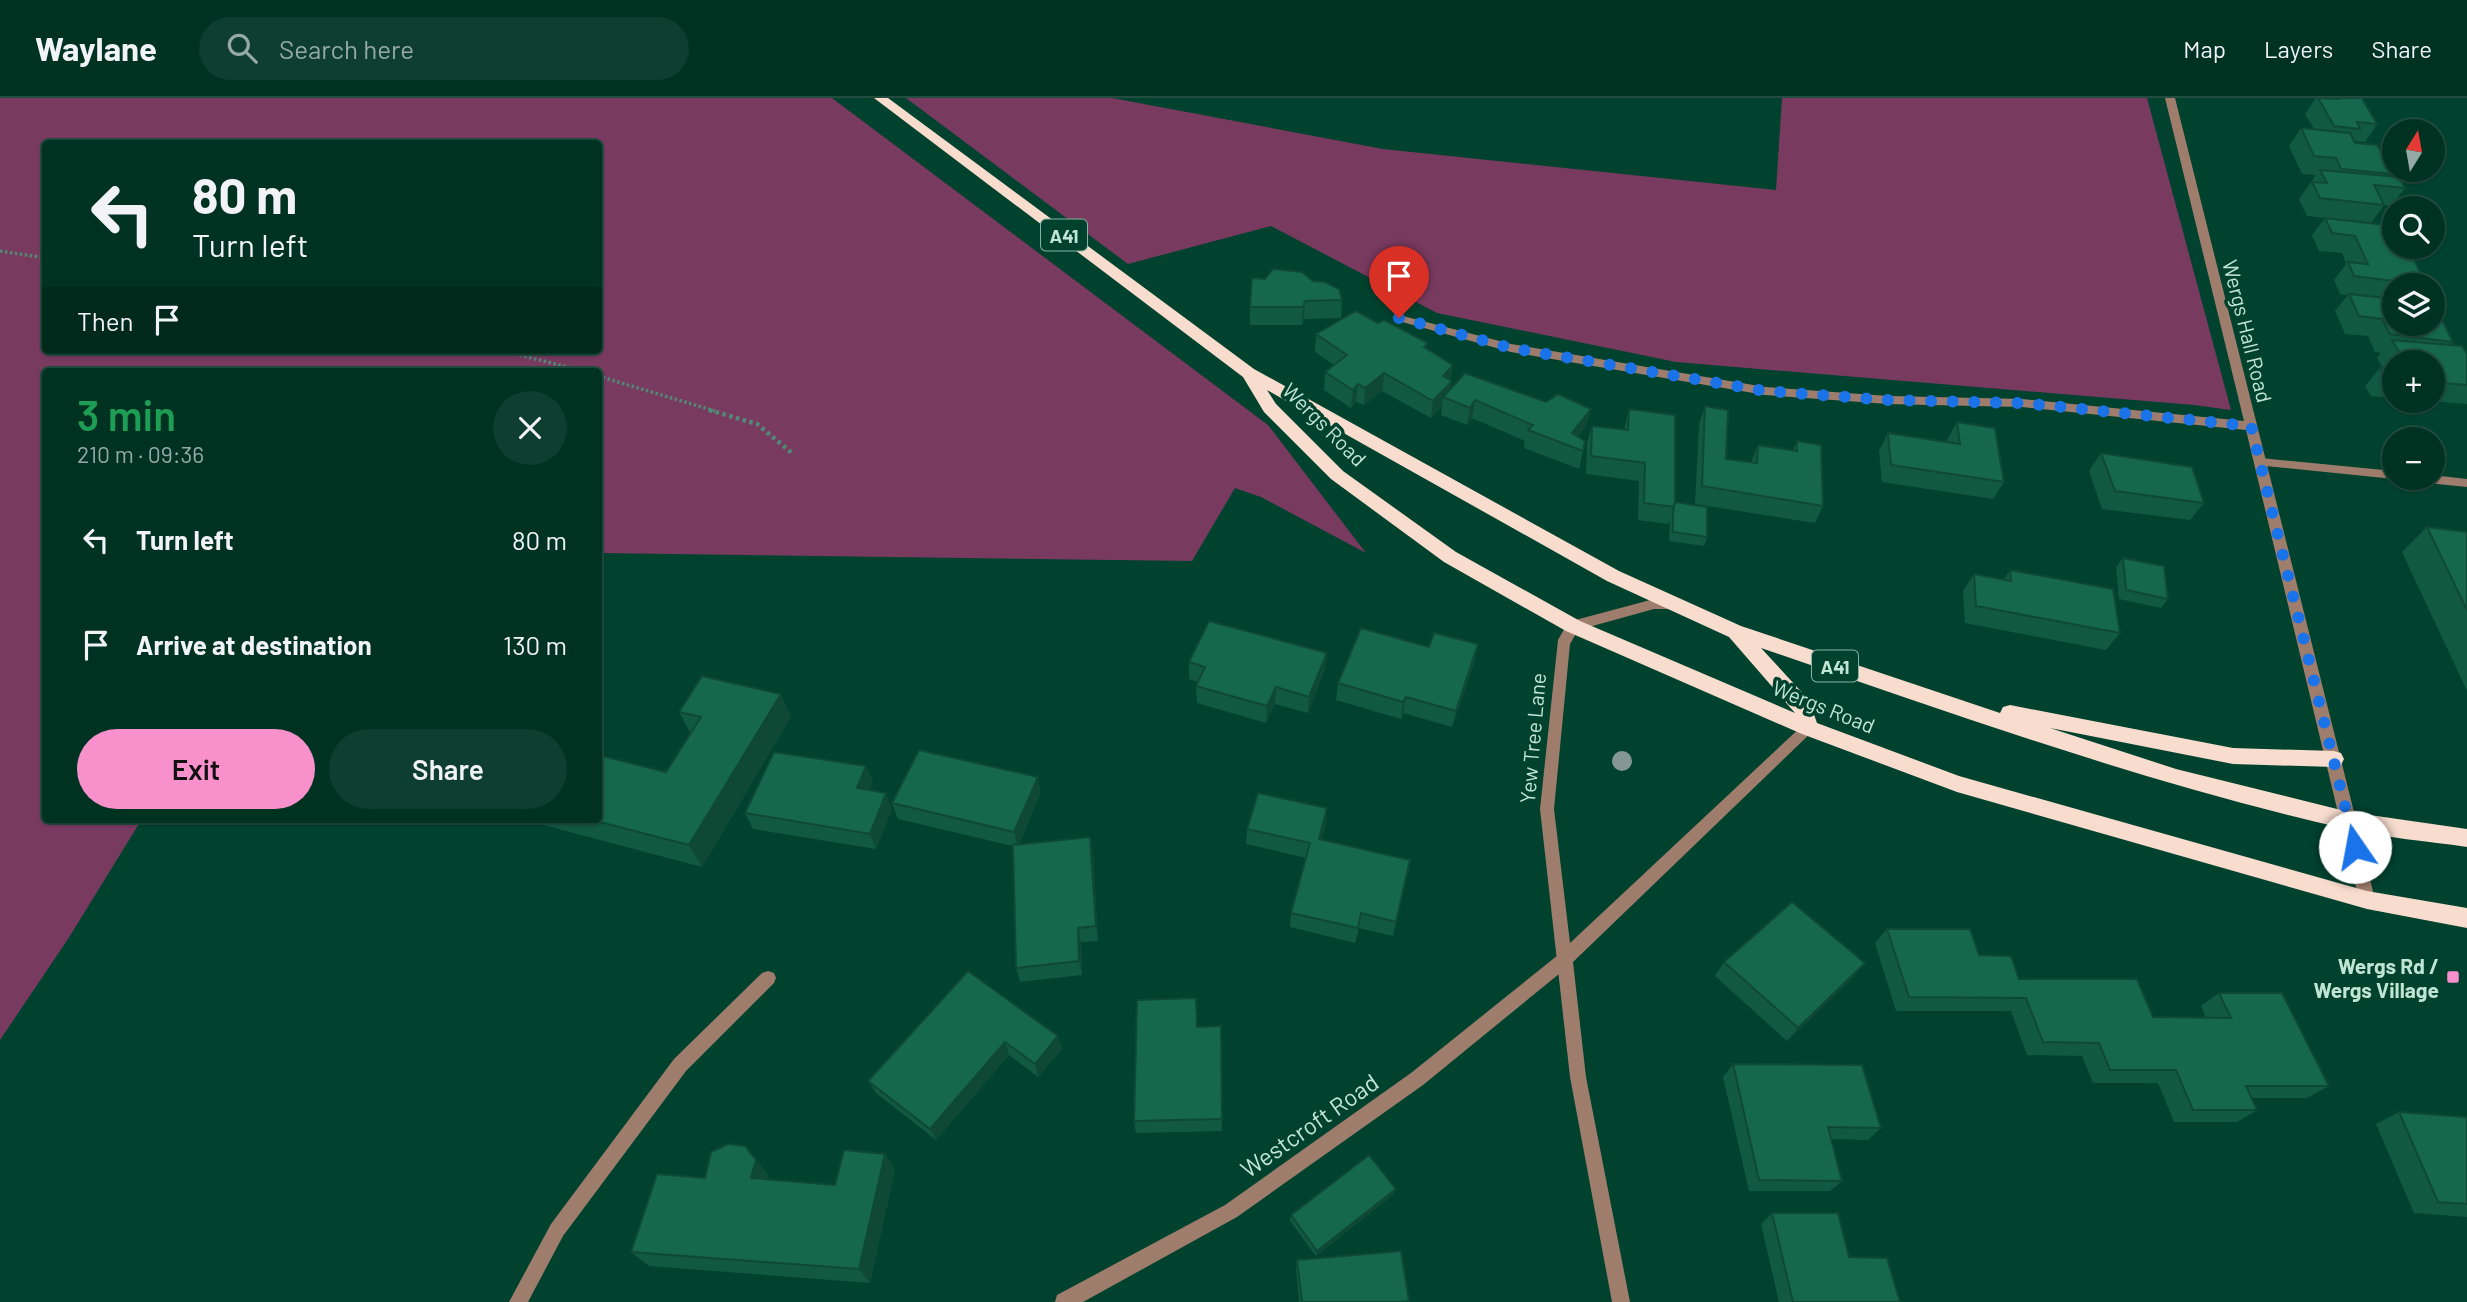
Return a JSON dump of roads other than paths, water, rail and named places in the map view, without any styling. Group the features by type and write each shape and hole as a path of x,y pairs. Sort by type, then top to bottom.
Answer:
{"highway":[{"name":"Wergs Road","path":"880,98 1248,373 1613,576 1734,631 1920,695 2176,777 2349,821 2467,838"},
{"name":"Wergs Road","path":"1248,373 1270,408 1336,475 1450,557 1573,626 1809,728 1957,784 2367,900 2467,918"},
{"path":"1734,631 1802,705 1809,728"},
{"path":"1920,695 2234,756 2334,759"}],"street":[{"name":"Wergs Hall Road","path":"2170,98 2367,900"},
{"path":"1399,318 1511,348 1765,391 1888,400 2022,403 2251,426"},
{"path":"2260,462 2382,474"},
{"path":"2445,481 2467,483"},
{"path":"1573,626 1654,604 1675,604"},
{"name":"Yew Tree Lane","path":"1573,626 1563,644 1547,808 1578,1077 1621,1302"},
{"path":"1563,960 1809,728"},
{"name":"Westcroft Road","path":"1065,1302 1231,1211 1417,1079 1563,960"},
{"path":"518,1302 557,1230 680,1065 768,978"}],"place":[{"name":"Wergs Rd / Wergs Village","path":"2453,977"}]}
